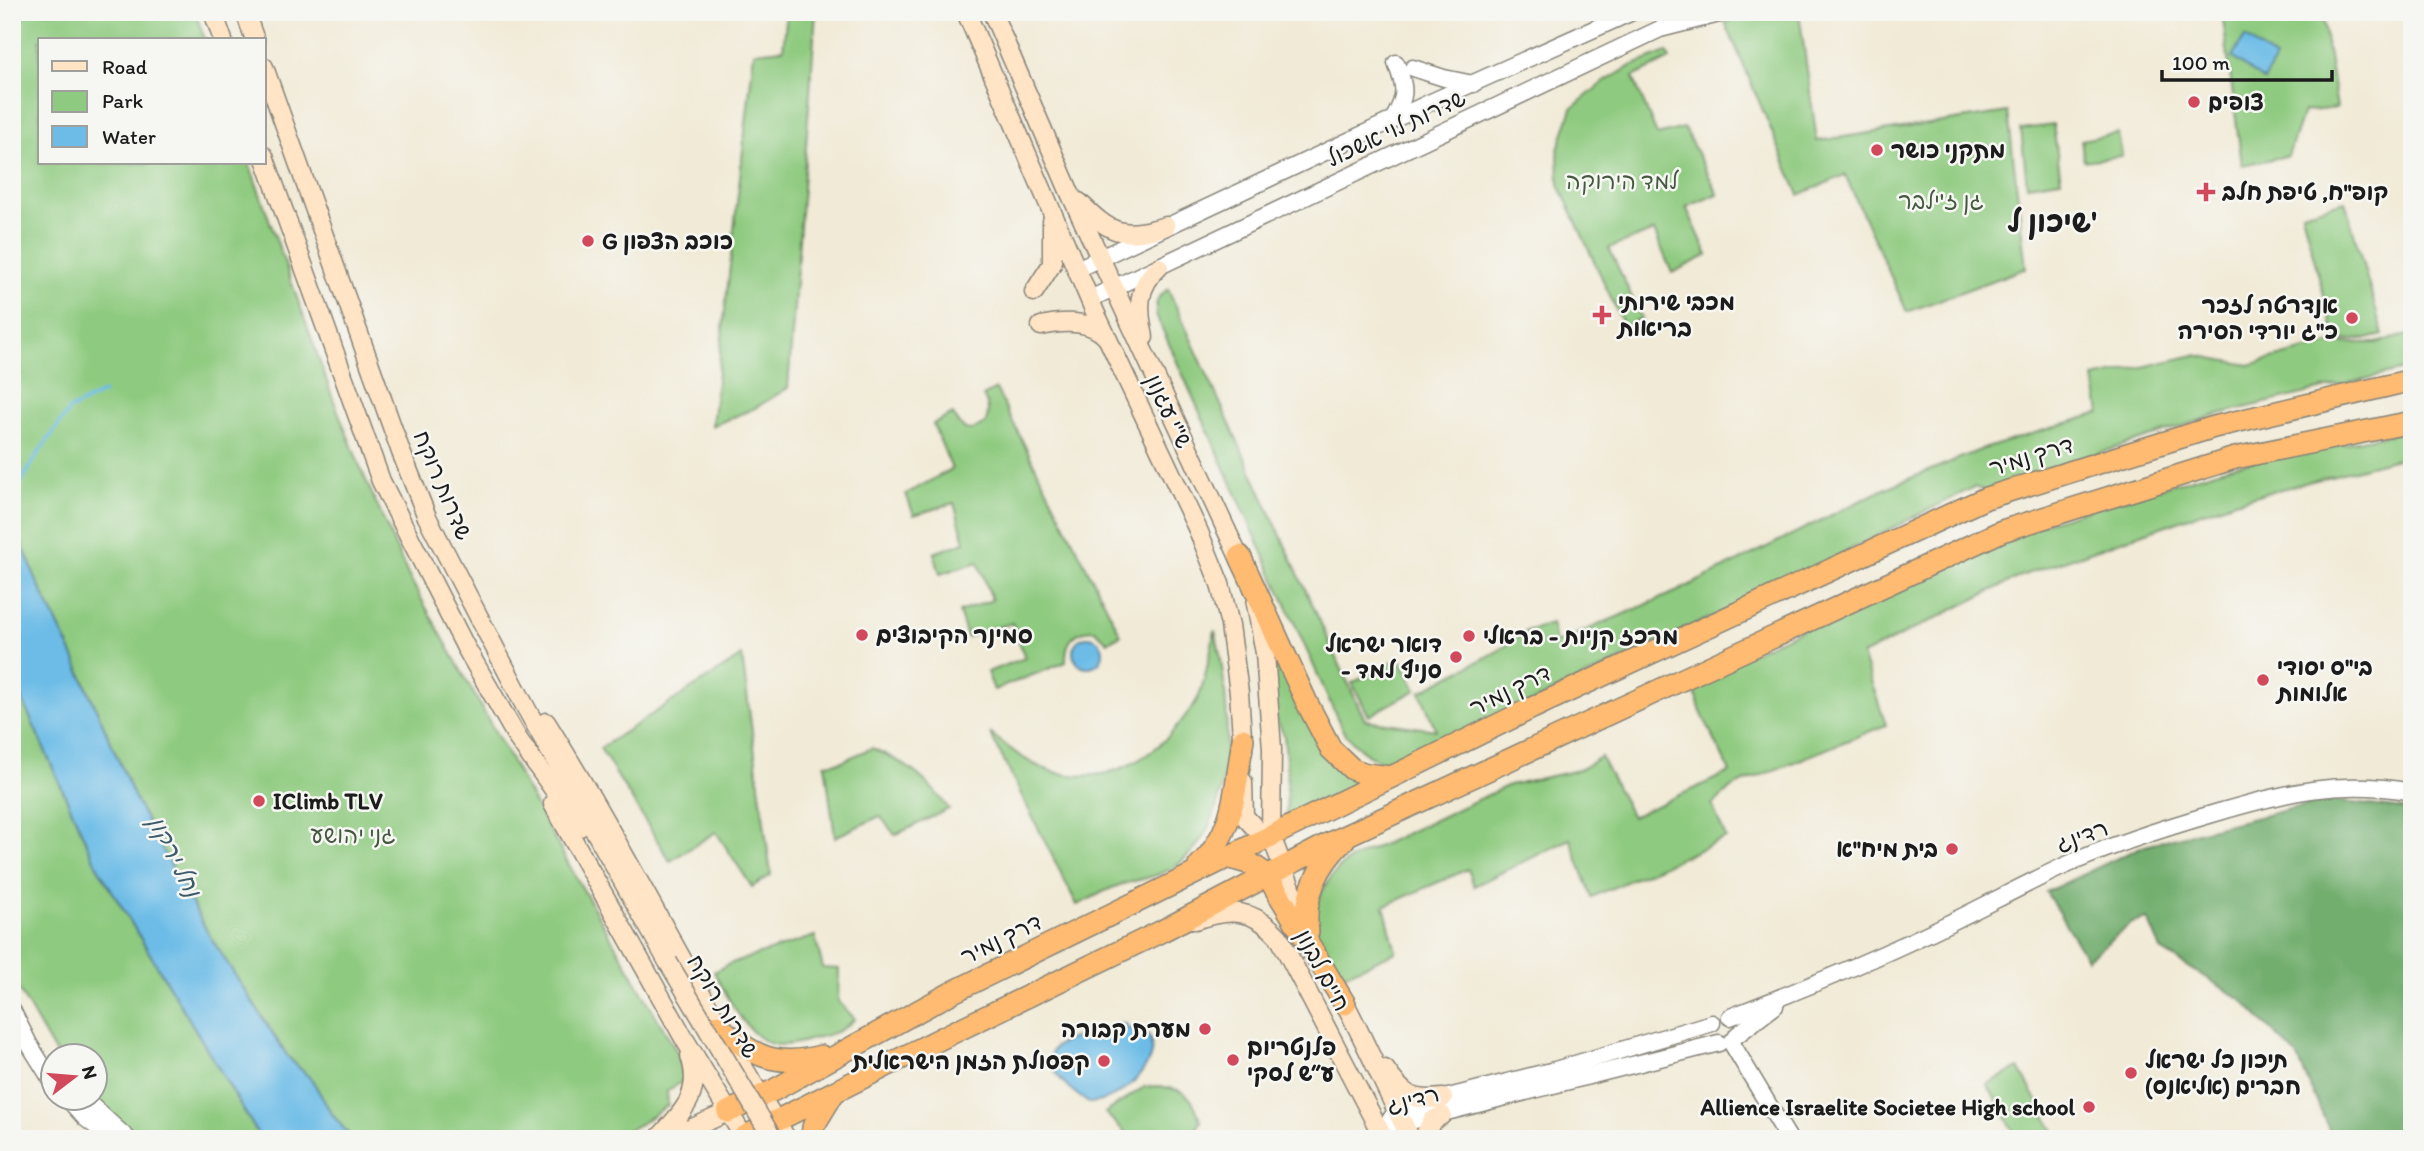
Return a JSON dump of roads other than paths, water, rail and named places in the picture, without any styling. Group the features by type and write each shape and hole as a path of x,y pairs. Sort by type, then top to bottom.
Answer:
{"highway":[{"name":"דרך נמיר","path":"728,1112 953,992 1189,875 1532,708 1986,498 2214,427 2412,380"},
{"path":"744,1138 779,1133 836,1091 1162,931 1328,844 2002,531 2235,458 2412,422"},
{"path":"1240,556 1331,749 1352,769 1391,777"},
{"path":"1189,875 1216,848 1225,832 1233,802 1243,739"},
{"path":"1308,932 1306,911 1314,883 1333,852 1354,833"},
{"path":"1328,844 1310,845 1271,836 1275,871 1345,1004"},
{"path":"1227,857 1275,871"},
{"path":"718,1025 739,1045 778,1060 805,1061 844,1051"},
{"path":"812,1139 813,1127 819,1115 836,1091"}],"main road":[{"path":"213,12 222,38"},
{"path":"245,12 254,38"},
{"name":"ש''י עגנון","path":"966,12 1077,270 1198,530 1220,584 1230,625 1243,739 1244,816 1257,830 1271,836 1272,749 1265,653 1255,600 1240,556 1070,193 992,12"},
{"name":"שדרות רוקח","path":"266,73 401,452 427,517 630,898 668,962 779,1133"},
{"name":"שדרות רוקח","path":"266,162 381,481 465,646 518,740 630,898"},
{"path":"1070,193 1092,216 1122,234 1166,226"},
{"path":"1034,292 1052,264 1054,238 1051,207"},
{"path":"1149,365 1139,299 1146,281 1159,267"},
{"path":"1041,326 1066,321 1080,323 1103,334 1111,344"},
{"path":"453,569 595,800 779,1133"},
{"path":"518,740 572,841 744,1138"},
{"name":"חיים לבנון","path":"1275,871 1363,1036 1404,1124"},
{"name":"חיים לבנון","path":"1162,931 1225,912 1255,916 1268,925 1279,937 1383,1136"},
{"path":"1363,1036 1397,1086 1419,1099 1442,1106 1423,1139"},
{"path":"658,1139 685,1109 694,1087 693,1065 685,1040"},
{"name":"דרך נמיר","path":"668,1139 728,1112"}],"street":[{"name":"שדרות לוי אשכול","path":"1077,270 1393,120 1632,12"},
{"name":"שדרות לוי אשכול","path":"1090,299 1660,29 1727,12"},
{"path":"1393,120 1404,100 1405,90 1396,63"},
{"path":"1413,68 1444,78 1473,83"},
{"name":"רדינג","path":"1730,1017 1788,995 1928,933 2066,866 2177,824 2284,794 2323,787 2358,785 2412,792"},
{"path":"12,995 38,1044"},
{"name":"רדינג","path":"1383,1136 1442,1106 1729,1040 1788,995"},
{"path":"12,1010 38,1058"},
{"path":"1729,1040 1738,1027 1730,1017 1718,1017 1712,1023 1710,1032 1729,1040 1789,1139"},
{"name":"רדינג","path":"1475,1098 1712,1023"},
{"path":"80,1112 113,1139"},
{"path":"98,1112 128,1139"}],"water":[{"path":"2245,37 2275,59 2264,81 2232,57"},
{"path":"12,518 38,584 72,653 137,803 209,935 288,1057 312,1080 331,1113 352,1139 261,1139 96,864 12,677"},
{"path":"1088,637 1094,638 1102,646 1102,658 1094,666 1088,667 1082,666 1074,658 1073,652 1074,646 1082,638"},
{"path":"1120,1023 1126,1024 1129,1029 1143,1029 1150,1040 1151,1053 1138,1077 1126,1088 1101,1102 1089,1103 1070,1088 1054,1070 1052,1052 1059,1044 1077,1037 1099,1034"}],"waterway":[{"path":"12,489 19,486 69,410 104,392"}],"place":[{"name":"צופים","path":"2194,102"},
{"name":"מתקני כושר","path":"1877,150"},
{"name":"קופ\"ח, טיפת חלב","path":"2206,192"},
{"name":"G כוכב הצפון","path":"588,241"},
{"name":"מכבי שירותי בריאות","path":"1602,315"},
{"name":"אנדרטה לזכר כ\"ג יורדי הסירה","path":"2352,318"},
{"name":"סמינר הקיבוצים","path":"862,635"},
{"name":"מרכז קניות - בראלי","path":"1469,636"},
{"name":"דואר ישראל - סניף למד","path":"1456,657"},
{"name":"בי\"ס יסודי אלומות","path":"2263,680"},
{"name":"IClimb TLV","path":"259,801"},
{"name":"בית מיח\"א","path":"1952,849"},
{"name":"מערת קבורה","path":"1205,1029"},
{"name":"פלנטריום ע״ש לסקי","path":"1233,1060"},
{"name":"קפסולת הזמן הישראלית","path":"1104,1061"},
{"name":"תיכון כל ישראל חברים (אליאנס)","path":"2131,1073"},
{"name":"Allience Israelite Societee High school","path":"2089,1107"}],"district":[{"name":"שיכון ל'","path":"2052,221"}],"park label":[{"name":"למד הירוקה","path":"1622,181"},
{"name":"גן ז'ילבר","path":"1941,201"},
{"name":"גני יהושע","path":"353,835"}],"water label":[{"name":"נחל ירקון","path":"175,856"}]}
